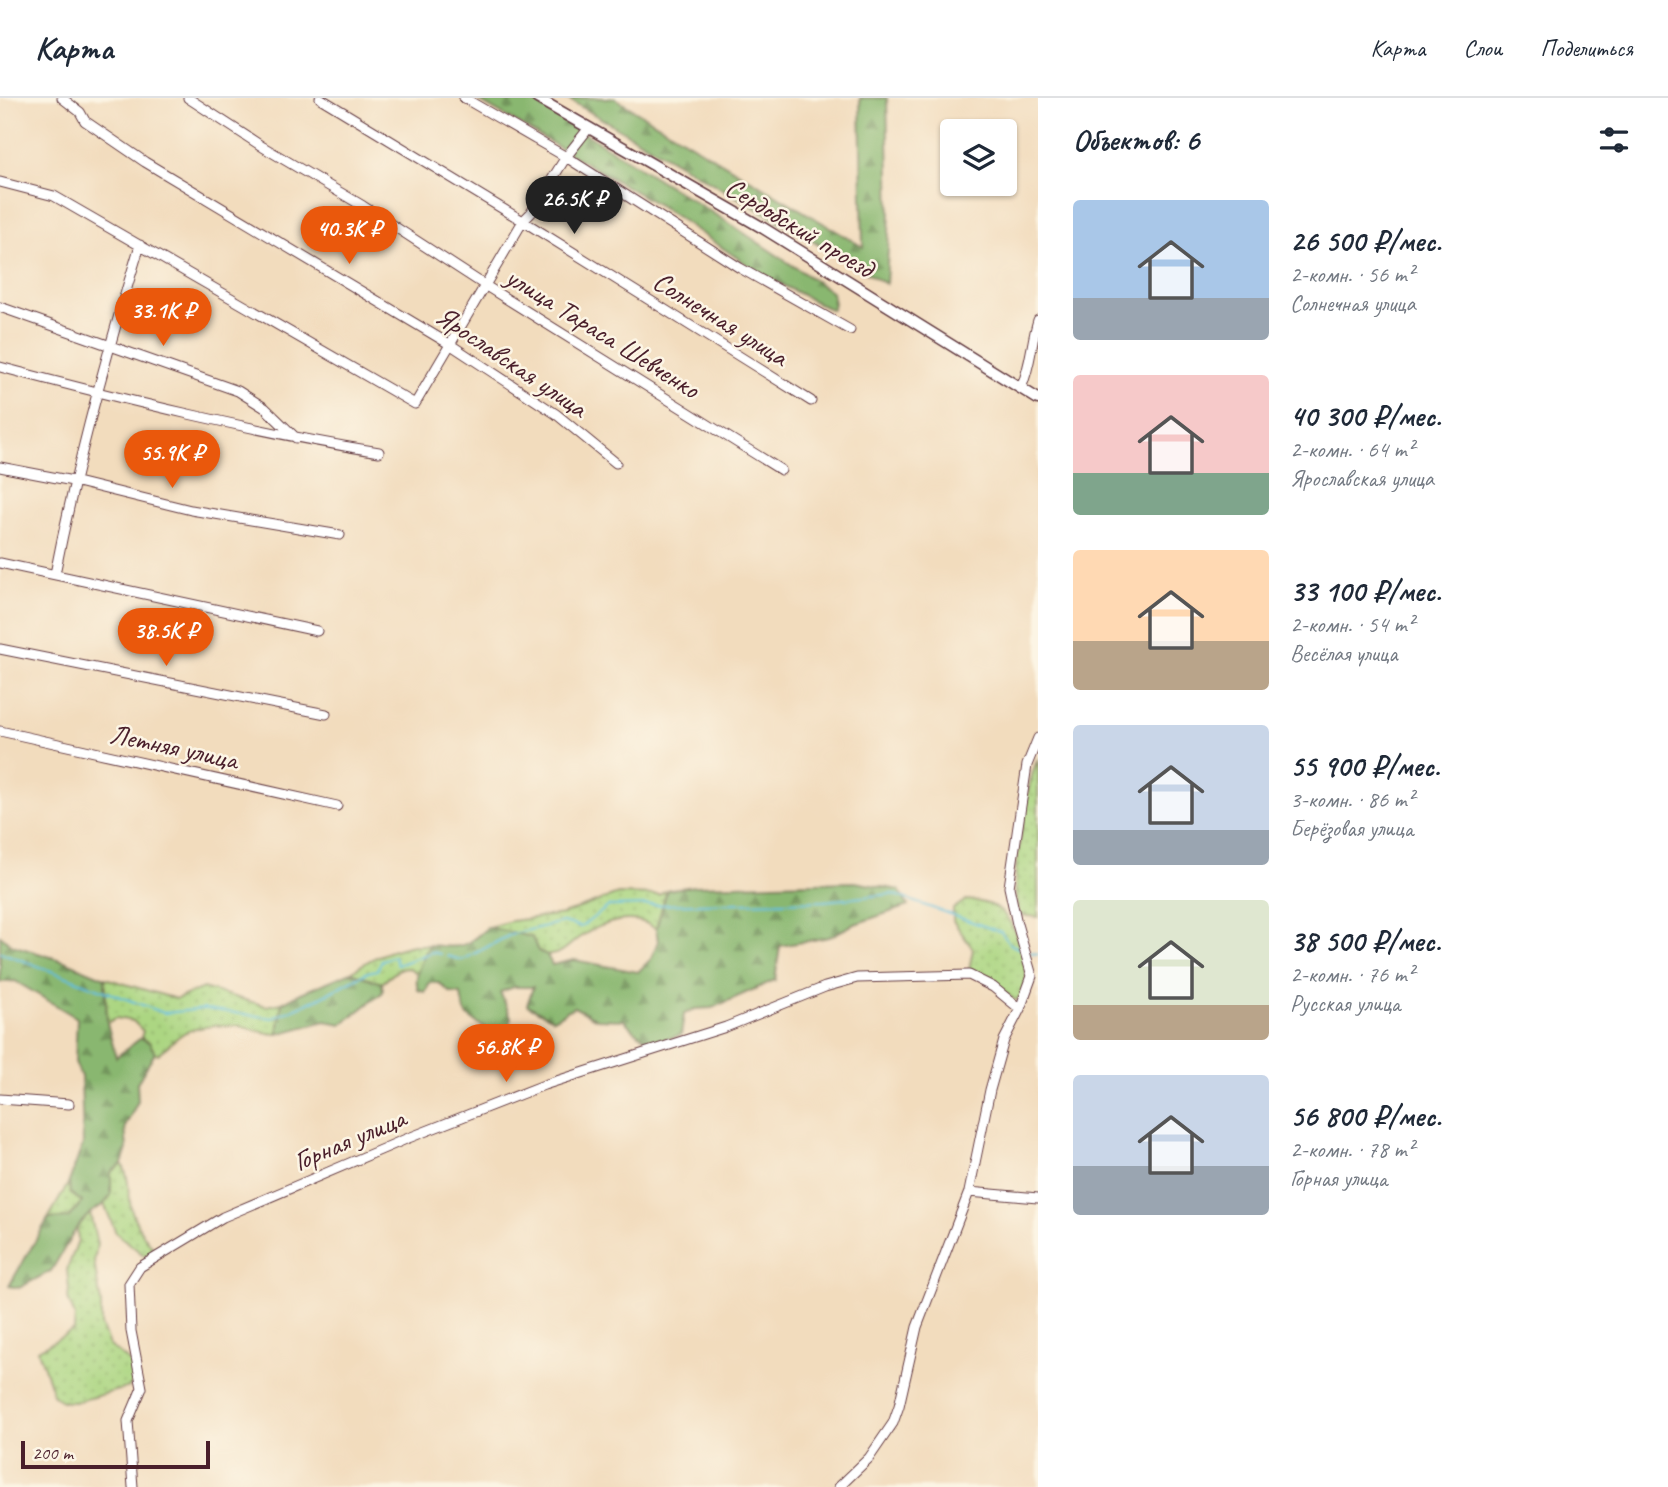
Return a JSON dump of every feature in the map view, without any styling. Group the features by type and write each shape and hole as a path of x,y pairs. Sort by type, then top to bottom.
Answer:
{"main road":[{"name":"Сердобский проезд","path":"537,98 763,228 1038,399"}],"street":[{"name":"Ярославская улица","path":"62,98 80,112 85,121 145,162 451,345 556,414 616,463"},
{"name":"улица Тараса Шевченко","path":"188,98 781,470"},
{"name":"Солнечная улица","path":"320,98 811,401"},
{"path":"464,98 566,157 740,268 850,330"},
{"path":"0,182 54,195 415,404 523,221 588,129"},
{"path":"55,574 73,481 109,345 140,245"},
{"path":"0,307 238,391 265,408 298,439"},
{"path":"1021,388 1027,373 1038,320"},
{"path":"0,368 298,439 379,452"},
{"path":"0,467 73,481 191,510 340,535"},
{"path":"0,563 317,631"},
{"path":"0,649 326,715"},
{"name":"Летняя улица","path":"0,731 337,806"},
{"path":"839,1487 869,1458 893,1423 900,1406 917,1326 969,1192 990,1090 1004,1040 1020,1009 1032,976 1009,887 1027,765 1038,738"},
{"name":"Горная улица","path":"134,1487 128,1421 142,1388 131,1331 129,1284 140,1267 223,1217 406,1139 544,1085 726,1027 825,987 858,978 969,975 993,987 1020,1009"},
{"path":"0,1100 69,1104"},
{"path":"969,1192 1038,1198"}],"green space":[{"path":"474,98 528,98 732,225 832,292 834,304 831,310 761,274 665,209"},
{"path":"566,98 614,98 863,247 860,98 887,98 890,214 886,284"},
{"path":"1038,758 1038,917 1019,915 1015,880 1027,798"},
{"path":"855,882 899,890 908,906 852,925 829,937 780,946 775,980 712,1008 695,1009 684,1014 681,1035 651,1043 624,1020 597,1019 574,1007 553,1019 527,1005 533,987 514,987 500,992 511,1017 508,1030 494,1033 467,1015 461,994 451,993 439,983 430,983 425,992 418,990 418,972 429,945 461,945 473,940 488,927 532,937 538,951 547,955 552,965 574,960 638,972 651,959 658,941 656,929 667,890 694,886"},
{"path":"667,890 656,929 638,921 618,921 589,932 553,955 547,955 488,927 563,914 618,894 659,895"},
{"path":"966,900 995,907 1009,921 1022,951 1026,971 1025,984 1018,999 1014,1000 994,982 969,970 973,949 953,921 953,909"},
{"path":"0,935 12,945 67,962 105,978 107,1023 116,1057 141,1038 149,1042 155,1053 137,1083 138,1101 125,1127 127,1149 122,1164 111,1172 111,1195 77,1227 51,1271 19,1288 9,1286 48,1219 68,1218 82,1202 70,1193 69,1182 83,1144 81,1077 75,1062 77,1018 15,981 0,982"},
{"path":"413,945 429,945 417,973 409,968 399,969 382,983 351,972 380,955"},
{"path":"351,972 382,983 383,992 342,1024 325,1021 278,1034 282,1003"},
{"path":"105,978 176,999 203,988 266,1006 282,1003 278,1034 240,1026 204,1027 184,1033 158,1054 149,1042 141,1038 143,1031 133,1021 116,1018 107,1023"},
{"path":"122,1164 133,1214 153,1248 152,1252 145,1256 116,1233 104,1204 111,1195 111,1172"},
{"path":"69,1182 70,1193 83,1201 68,1218 48,1219"},
{"path":"90,1213 97,1244 94,1262 101,1303 101,1325 109,1345 132,1364 136,1377 130,1387 75,1402 65,1402 53,1394 38,1350 74,1330 75,1316 68,1299 67,1270 78,1240 77,1227"}],"waterway":[{"path":"447,956 462,960 512,934 563,922 581,927 609,906 824,901 892,894 1001,932 1010,944 1020,949"},
{"path":"0,952 164,1013 205,1009 273,1018 377,970 382,960 394,956 397,965 432,952 440,954"},
{"path":"1029,952 1038,954"}]}
